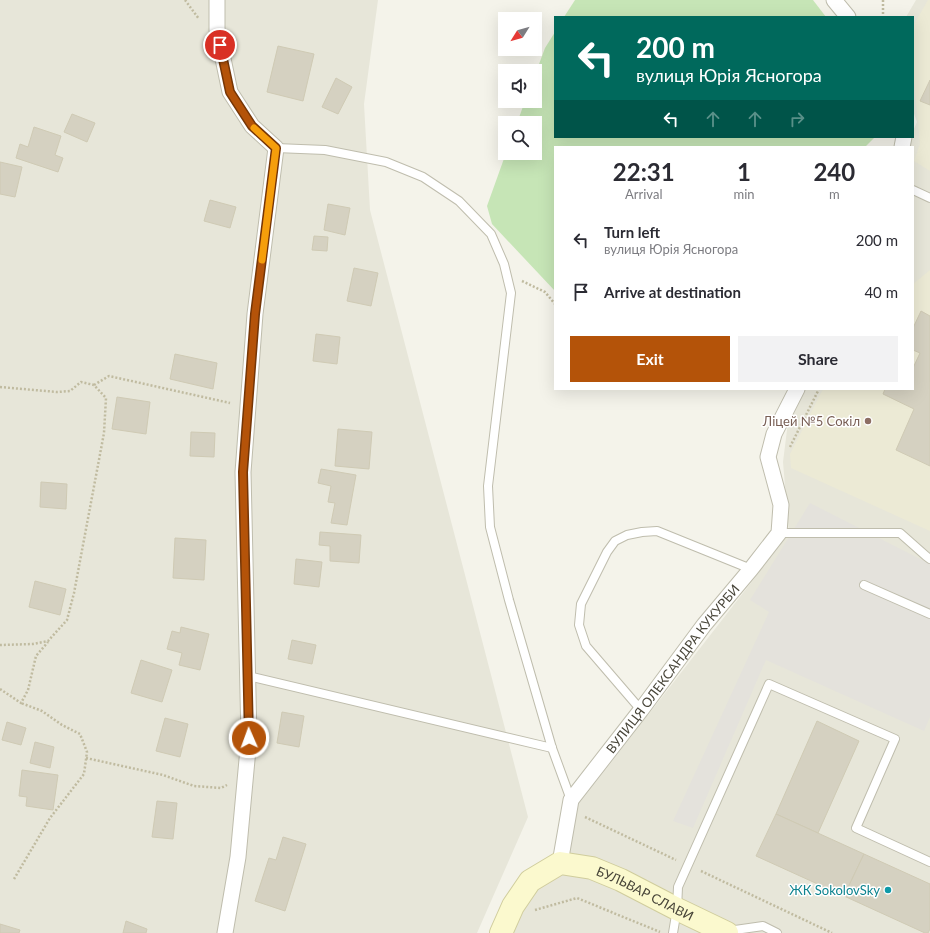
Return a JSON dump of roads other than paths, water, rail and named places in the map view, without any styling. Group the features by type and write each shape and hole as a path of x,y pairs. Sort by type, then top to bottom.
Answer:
{"street":[{"path":"217,0 217,30 230,92 252,126 276,148 255,314 243,472 249,738 238,858 225,933"},
{"path":"834,0 847,16"},
{"path":"779,533 781,505 768,457 774,434 796,390"},
{"name":"ВУЛИЦЯ ОЛЕКСАНДРА КУКУРБИ","path":"560,863 571,800 641,710 704,625 779,533"},
{"path":"501,933 513,906 530,881 560,863"},
{"name":"БУЛЬВАР СЛАВИ","path":"560,863 592,868 621,880 725,932"}],"lane":[{"path":"276,148 325,150 386,162 423,178 459,201 491,234 504,264 511,293 488,486 490,527 509,600 552,748 571,800"},
{"path":"914,190 930,198"},
{"path":"641,710 586,646 579,625 581,604 607,552 615,541 627,535 657,531 751,569"},
{"path":"779,533 900,533 930,559"},
{"path":"864,585 930,614"},
{"path":"248,676 552,748"},
{"path":"673,933 677,909 678,887 769,684 895,739 856,828 930,862"},
{"path":"725,932 763,926 777,933"}],"place":[{"name":"Ліцей №5 Сокіл","path":"868,421"},
{"name":"ЖК SokolovSky","path":"888,890"}]}
